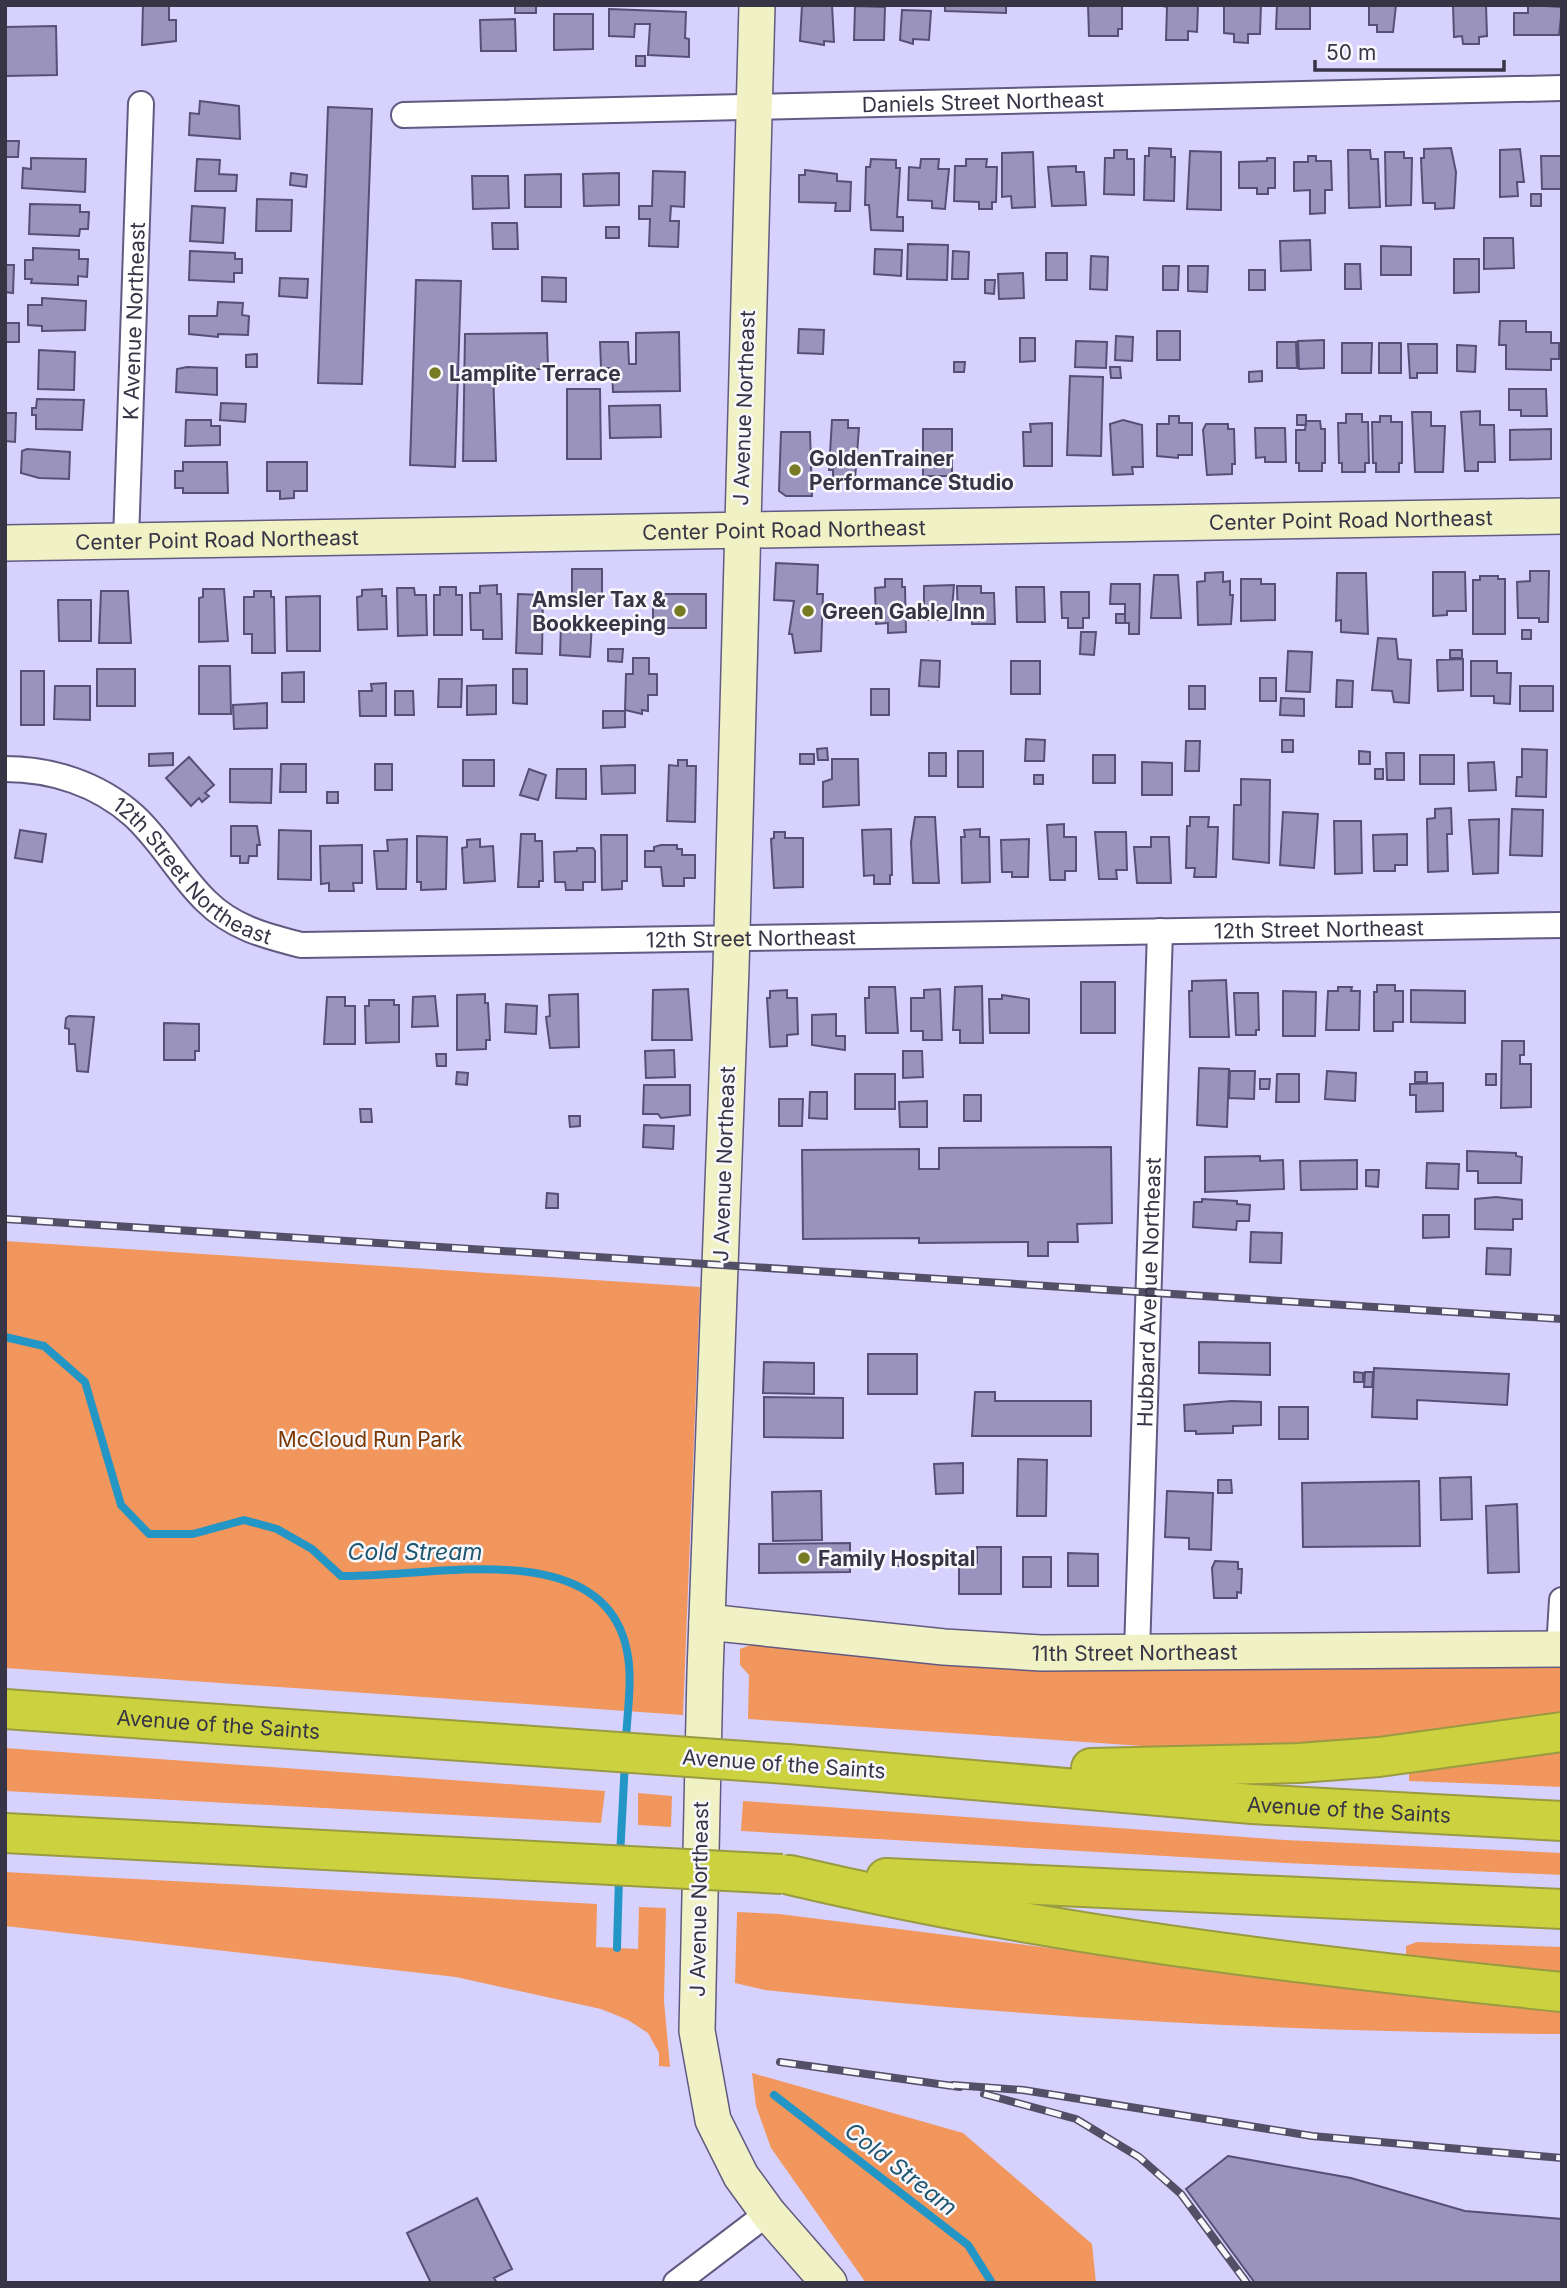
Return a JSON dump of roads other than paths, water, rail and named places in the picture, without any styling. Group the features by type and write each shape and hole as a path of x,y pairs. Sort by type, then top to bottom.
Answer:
{"highway":[{"name":"Avenue of the Saints","path":"5,1709 788,1763 1252,1804 1562,1821"},
{"path":"928,1775 1038,1769 1299,1763 1379,1757 1562,1732"},
{"path":"5,1833 786,1875 1052,1884 1562,1909"},
{"path":"786,1875 963,1912 1150,1945 1562,1992"}],"street":[{"name":"J Avenue Northeast","path":"757,5 740,531 732,938 707,1622 697,2031 713,2120 741,2176 768,2213 829,2283"},
{"name":"Daniels Street Northeast","path":"404,115 1562,88"},
{"name":"K Avenue Northeast","path":"126,540 141,104"},
{"name":"Center Point Road Northeast","path":"5,543 1562,516"},
{"name":"12th Street Northeast","path":"5,769 60,775 99,791 134,816 206,902 248,931 302,945 1562,925"},
{"name":"Hubbard Avenue Northeast","path":"1137,1652 1160,932"},
{"path":"1561,1649 1562,1600"},
{"name":"11th Street Northeast","path":"707,1622 944,1647 1041,1653 1561,1649"},
{"path":"676,2283 768,2213"}],"waterway":[{"name":"Cold Stream","path":"5,1337 44,1346 85,1382 121,1505 149,1534 193,1534 244,1520 277,1529 312,1549 341,1576 507,1570 549,1576 584,1590 612,1614 627,1651 630,1684 626,1741"},
{"name":"Cold Stream","path":"620,1856 625,1761"},
{"name":"Cold Stream","path":"617,1948 619,1876"},
{"name":"Cold Stream","path":"774,2095 968,2245 992,2283"}],"railway":[{"path":"5,1219 1562,1319"},
{"path":"780,2062 960,2087"},
{"path":"953,2085 1023,2090 1312,2136 1562,2158"},
{"path":"984,2094 1076,2119 1139,2157 1181,2194 1247,2283"}],"place":[{"name":"Lamplite Terrace","path":"435,373"},
{"name":"GoldenTrainer Performance Studio","path":"795,470"},
{"name":"Amsler Tax & Bookkeeping","path":"680,611"},
{"name":"Green Gable Inn","path":"808,611"},
{"name":"Family Hospital","path":"804,1558"}],"park label":[{"name":"McCloud Run Park","path":"370,1439"}]}
